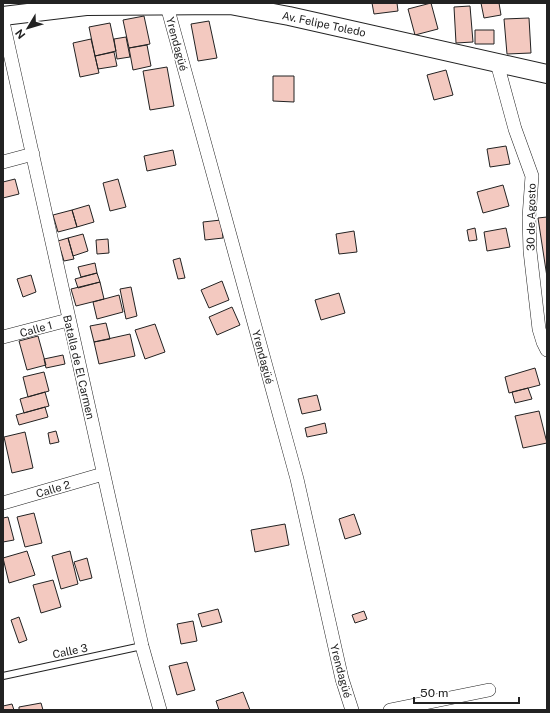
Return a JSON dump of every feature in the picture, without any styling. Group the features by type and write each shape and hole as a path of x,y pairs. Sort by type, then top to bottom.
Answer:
{"main road":[{"name":"Av. Felipe Toledo","path":"3,16 86,6 230,5 289,16 547,74"}],"street":[{"name":"Yrendagüé","path":"167,6 297,479 342,679 352,710"},
{"name":"Batalla de El Carmen","path":"3,22 68,320 142,646 160,710"},
{"name":"30 de Agosto","path":"497,63 515,129 532,176 529,217 530,251 539,329 542,342 547,350"},
{"path":"3,162 33,154"},
{"name":"Calle 1","path":"3,338 68,320"},
{"name":"Calle 2","path":"3,503 104,474"},
{"path":"390,710 489,690"}],"lane":[{"name":"Calle 3","path":"3,676 142,646"}],"building":[{"path":"372,3 397,3 398,11 374,14"},
{"path":"431,3 438,29 415,35 408,9"},
{"path":"481,3 499,3 501,15 484,18"},
{"path":"470,6 473,42 456,43 454,7"},
{"path":"144,16 150,44 129,48 123,20"},
{"path":"529,18 531,53 507,54 504,19"},
{"path":"209,21 217,58 198,61 191,24"},
{"path":"110,23 116,51 95,56 89,27"},
{"path":"475,30 494,30 494,44 475,44"},
{"path":"126,37 130,57 117,59 114,39"},
{"path":"91,39 99,73 80,77 73,43"},
{"path":"147,45 151,66 133,70 129,48"},
{"path":"114,52 117,66 98,69 95,56"},
{"path":"167,67 174,106 150,110 143,71"},
{"path":"446,70 453,95 434,100 427,75"},
{"path":"273,76 294,76 294,102 273,101"},
{"path":"506,146 510,164 490,167 487,149"},
{"path":"173,150 176,165 147,171 144,156"},
{"path":"15,179 19,194 3,198 3,182"},
{"path":"118,179 126,207 110,211 103,183"},
{"path":"503,185 509,206 483,213 477,192"},
{"path":"89,205 94,222 77,227 72,210"},
{"path":"72,210 77,227 58,232 53,215"},
{"path":"547,217 547,277 538,218"},
{"path":"221,220 223,238 205,240 203,222"},
{"path":"475,228 477,240 469,241 467,230"},
{"path":"506,228 510,247 487,251 484,232"},
{"path":"354,231 357,252 339,254 336,234"},
{"path":"83,234 88,251 73,256 68,238"},
{"path":"68,238 74,259 64,261 58,241"},
{"path":"108,239 109,253 97,254 96,240"},
{"path":"180,258 185,278 178,279 173,260"},
{"path":"95,263 97,273 81,277 78,267"},
{"path":"97,273 100,282 78,288 75,279"},
{"path":"31,275 36,292 23,297 17,279"},
{"path":"222,281 229,300 209,308 201,290"},
{"path":"100,282 104,299 76,306 71,289"},
{"path":"131,287 137,316 126,319 120,289"},
{"path":"339,293 345,313 321,320 315,300"},
{"path":"119,295 123,312 97,319 93,302"},
{"path":"232,307 240,325 217,335 209,317"},
{"path":"106,323 110,339 94,342 90,326"},
{"path":"155,324 165,352 145,359 135,330"},
{"path":"130,334 135,356 99,364 94,342"},
{"path":"38,336 46,365 27,370 19,341"},
{"path":"63,355 65,364 46,368 44,359"},
{"path":"535,368 540,385 509,393 505,377"},
{"path":"44,372 49,391 28,397 23,377"},
{"path":"528,388 532,399 515,403 512,392"},
{"path":"45,392 49,406 24,413 20,399"},
{"path":"317,395 321,410 302,414 298,399"},
{"path":"45,407 48,417 19,425 16,415"},
{"path":"539,411 547,443 523,448 515,416"},
{"path":"325,423 327,433 307,437 305,428"},
{"path":"56,431 59,442 50,444 48,433"},
{"path":"25,432 33,468 12,473 4,437"},
{"path":"34,513 42,543 25,547 17,517"},
{"path":"354,514 361,534 345,539 339,519"},
{"path":"8,517 14,540 3,542 3,518"},
{"path":"285,524 289,545 255,552 251,530"},
{"path":"27,551 35,575 9,583 3,558"},
{"path":"70,551 78,584 61,589 52,556"},
{"path":"87,558 92,578 80,581 74,562"},
{"path":"53,580 61,607 41,613 33,585"},
{"path":"218,609 222,622 202,627 198,614"},
{"path":"364,611 367,619 355,623 352,615"},
{"path":"19,617 27,640 19,643 11,620"},
{"path":"193,621 197,641 181,644 177,624"},
{"path":"187,662 195,690 177,695 169,666"},
{"path":"243,692 250,710 219,710 216,701"},
{"path":"41,703 43,710 19,710 19,707"},
{"path":"12,704 14,710 3,710 3,706"}]}
